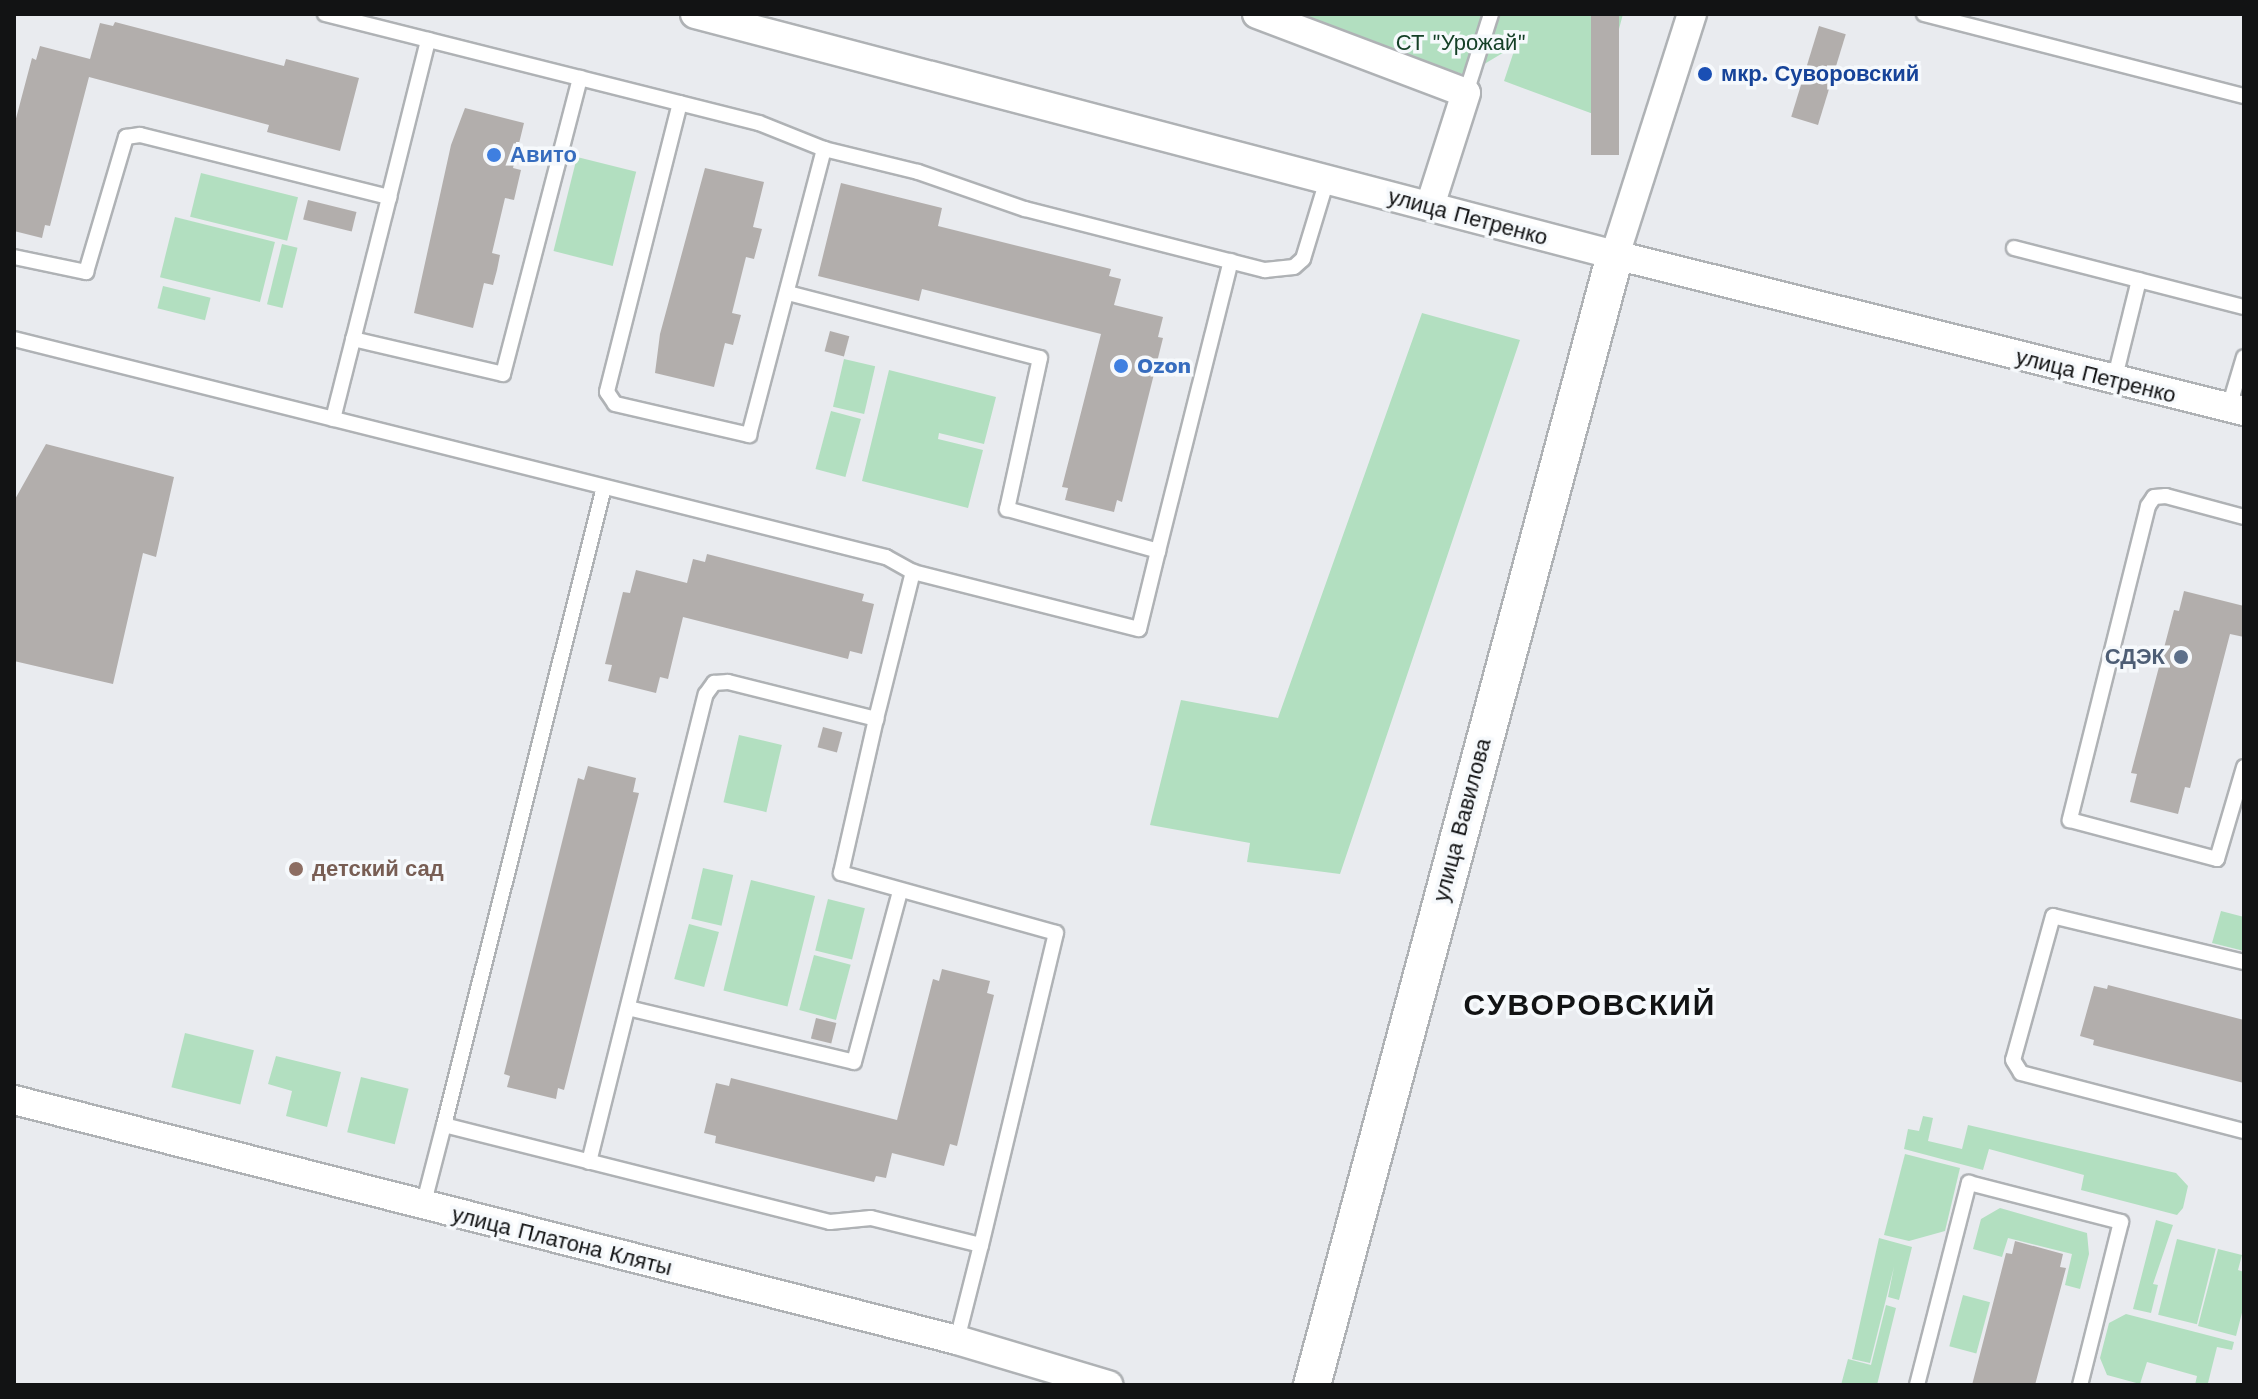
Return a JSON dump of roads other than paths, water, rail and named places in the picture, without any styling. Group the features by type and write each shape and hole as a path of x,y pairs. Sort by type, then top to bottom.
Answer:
{"street":[{"name":"улица Петренко","path":"695,14 1615,255 2236,409"},
{"path":"1257,14 1466,93 1430,206"},
{"path":"1615,255 1692,14"},
{"name":"улица Вавилова","path":"1312,1385 1615,255"},
{"name":"улица Платона Кляты","path":"14,1100 957,1340 1108,1385"}],"lane":[{"path":"325,14 759,123 824,149 918,172 1025,209 1265,270 1294,267 1311,245 1327,180"},
{"path":"1466,93 1491,14"},
{"path":"1924,14 2244,96"},
{"path":"333,419 428,40"},
{"path":"353,339 503,374 580,78"},
{"path":"680,103 608,399 749,435 824,149"},
{"path":"14,257 86,272 126,137 140,135 389,197"},
{"path":"2014,248 2244,307"},
{"path":"14,339 886,557 913,572 1139,629 1231,261"},
{"path":"2114,381 2139,280"},
{"path":"788,293 1040,358 1007,509 1158,551"},
{"path":"2236,409 2244,357"},
{"path":"423,1206 604,487"},
{"path":"2244,517 2166,496 2154,497 2148,506 2070,820 2217,859 2244,767"},
{"path":"913,572 840,865 849,879 1056,933 957,1340"},
{"path":"589,1162 706,694 714,683 728,682 876,719"},
{"path":"628,1008 854,1062 900,891"},
{"path":"2244,962 2053,916 2013,1060 2021,1073 2244,1131"},
{"path":"444,1125 830,1222 871,1218 981,1245"},
{"path":"1917,1385 1969,1183 2121,1222 2080,1385"}],"place":[{"name":"мкр. Суворовский","path":"1705,74"},
{"name":"Авито","path":"494,155"},
{"name":"Ozon","path":"1121,366"},
{"name":"СДЭК","path":"2181,657"},
{"name":"детский сад","path":"296,869"}],"district":[{"name":"СУВОРОВСКИЙ","path":"1590,1005"}],"park label":[{"name":"СТ \"Урожай\"","path":"1461,43"}]}
